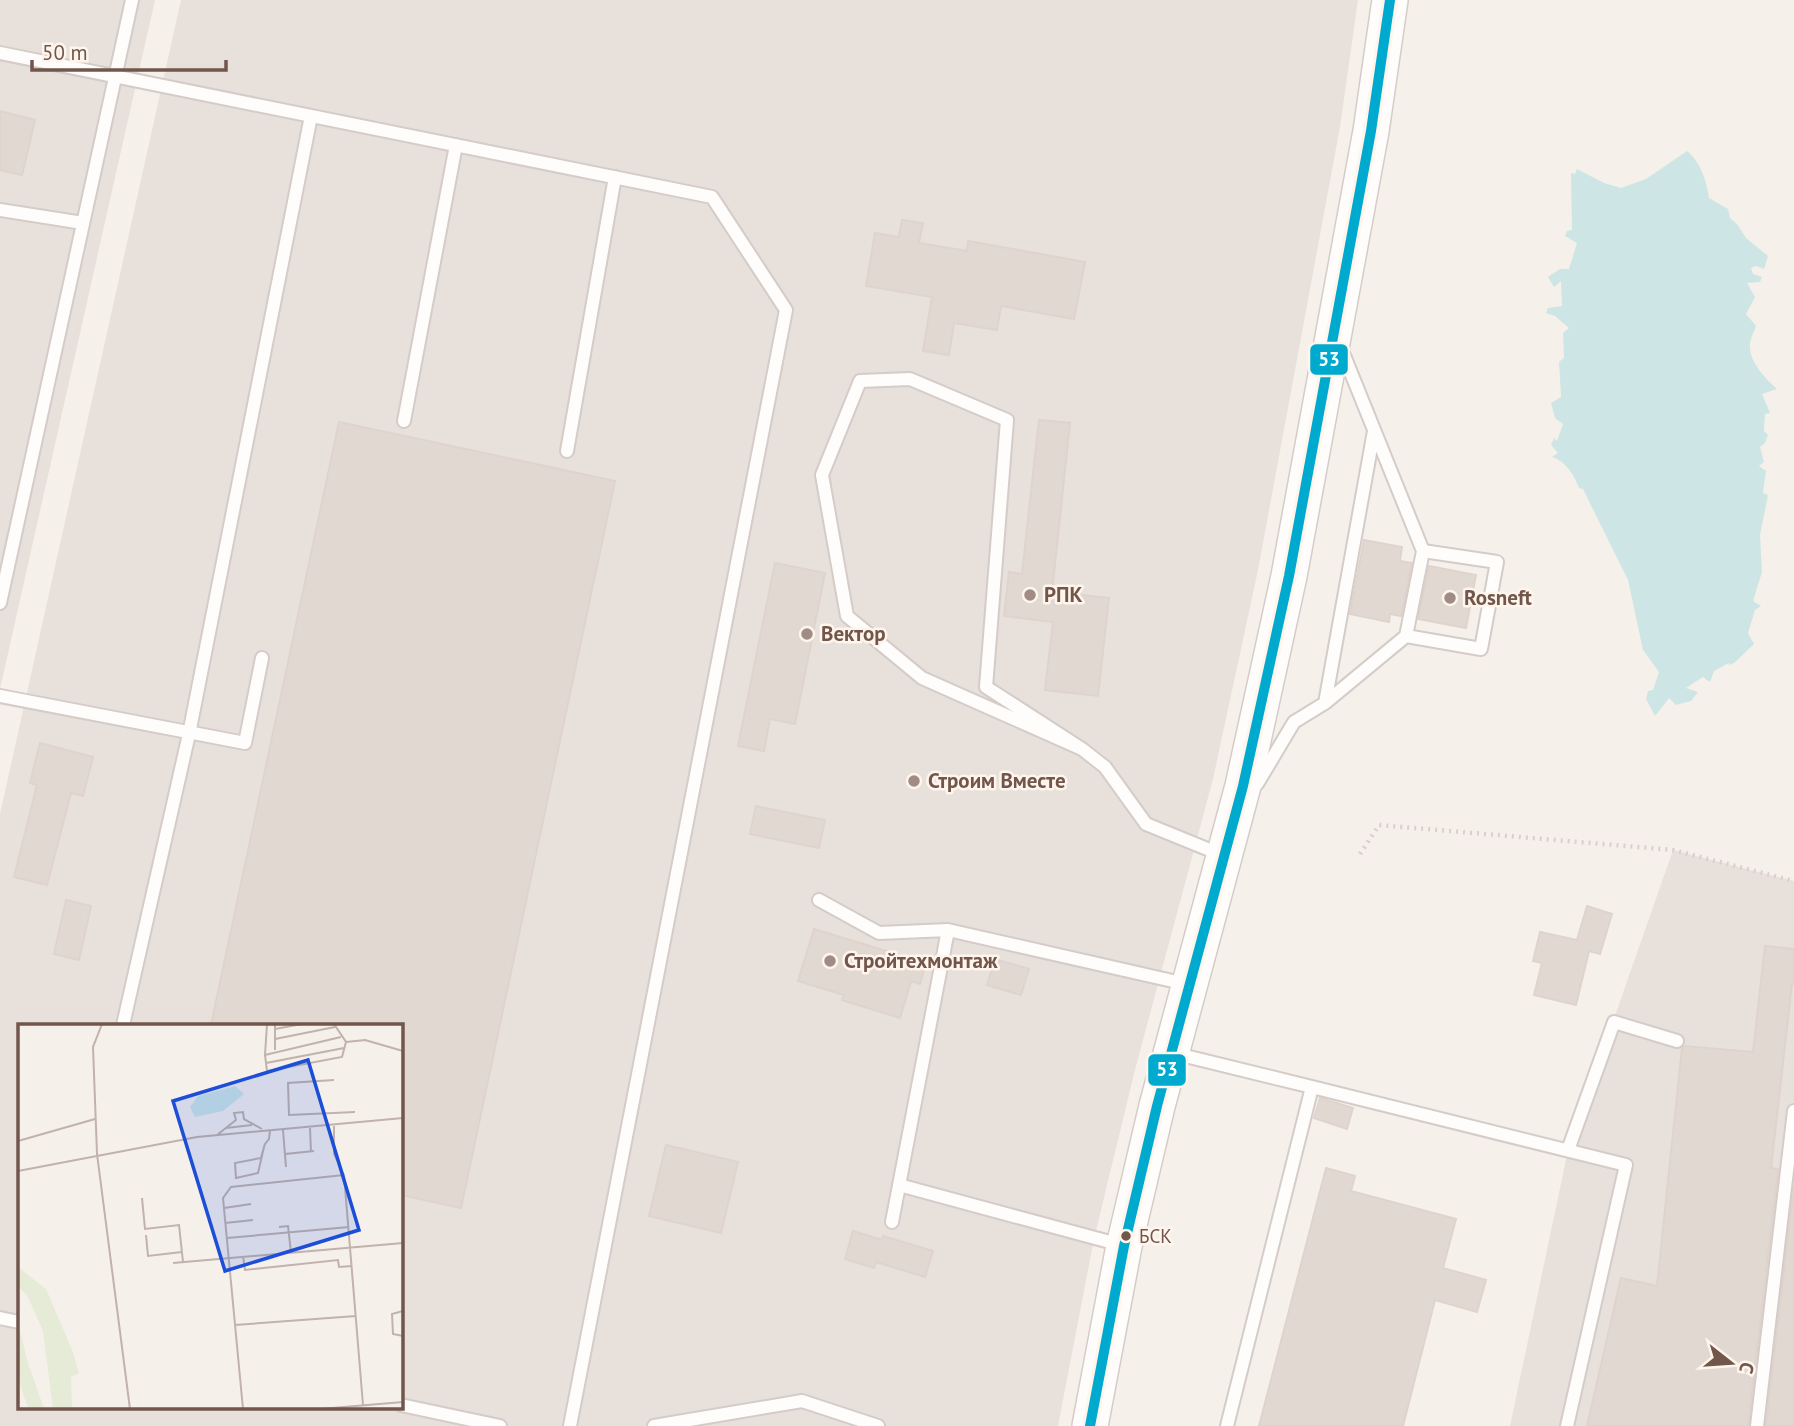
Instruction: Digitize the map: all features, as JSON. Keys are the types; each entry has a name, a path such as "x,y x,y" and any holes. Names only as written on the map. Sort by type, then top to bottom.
{"street":[{"path":"1090,1426 1124,1246 1171,1053 1234,820 1289,576 1371,131 1390,0"}],"lane":[{"path":"0,603 132,0"},
{"path":"0,53 712,197 786,310 570,1426"},
{"path":"123,1024 190,734 311,116"},
{"path":"404,421 456,145"},
{"path":"567,451 615,177"},
{"path":"0,210 83,223"},
{"path":"1234,820 1294,722 1325,703 1406,636 1423,551 1333,328"},
{"path":"1083,749 922,678 847,616 822,475 860,381 910,379 1007,420 986,687 1083,749 1105,767 1146,824 1225,856"},
{"path":"1325,703 1374,430"},
{"path":"1406,636 1481,649 1497,562 1423,551"},
{"path":"0,696 244,743 262,658"},
{"path":"819,900 879,933 948,930 1190,985"},
{"path":"892,1222 948,930"},
{"path":"1567,1150 1614,1022 1677,1041"},
{"path":"1171,1053 1626,1165 1567,1426"},
{"path":"1227,1426 1312,1087"},
{"path":"1757,1426 1794,1111"},
{"path":"899,1185 1124,1246"},
{"path":"0,1318 18,1322"},
{"path":"654,1426 802,1401 878,1426"},
{"path":"402,1405 500,1426"}],"path":[{"path":"1360,854 1379,825 1673,850 1794,881"}],"shaded area":[{"path":"0,0 155,0 0,689"},
{"path":"181,0 1358,0 1340,127 1258,570 1213,779 1135,1070 1094,1239 1058,1426 0,1426 0,814"},
{"path":"1673,850 1794,881 1794,1426 1510,1426 1568,1150"}],"water":[{"path":"1687,151 1702,172 1709,198 1728,209 1730,218 1746,238 1768,256 1764,269 1756,266 1751,268 1753,274 1762,277 1760,282 1747,283 1755,297 1746,314 1756,326 1750,345 1753,360 1777,389 1762,394 1770,413 1765,414 1764,431 1768,435 1760,447 1764,462 1759,466 1766,471 1763,493 1768,495 1760,535 1762,572 1753,601 1761,606 1755,610 1748,633 1754,644 1734,663 1714,671 1710,682 1703,677 1686,688 1698,692 1691,701 1676,705 1669,698 1655,716 1646,699 1648,691 1653,690 1659,672 1643,650 1628,580 1583,489 1579,488 1565,465 1552,457 1558,453 1551,445 1554,438 1557,441 1563,424 1555,418 1551,403 1561,397 1559,362 1564,358 1563,333 1569,328 1555,316 1546,313 1548,308 1562,306 1561,281 1554,287 1548,277 1560,269 1569,269 1577,243 1565,236 1567,231 1572,230 1571,173 1575,174 1577,169 1604,183 1621,188 1646,179"}],"building":[{"path":"0,111 35,120 22,175 0,170"},
{"path":"902,220 923,223 919,243 967,251 968,241 1085,262 1074,319 1001,306 997,330 954,323 949,355 923,351 932,297 866,286 875,233 899,237"},
{"path":"1039,420 1070,423 1052,592 1109,598 1098,696 1045,690 1053,622 1004,616 1009,572 1022,574"},
{"path":"339,422 615,481 461,1208 402,1195 402,1024 211,1024"},
{"path":"1364,540 1402,547 1400,561 1412,563 1401,616 1390,614 1389,622 1350,614"},
{"path":"775,563 825,573 795,724 770,719 764,751 738,746"},
{"name":"Rosneft","path":"1429,566 1476,575 1466,628 1418,619"},
{"path":"40,743 93,757 83,796 71,793 47,885 14,877 37,785 30,783"},
{"path":"756,806 825,820 819,848 750,834"},
{"path":"66,900 91,906 79,960 54,954"},
{"path":"1587,906 1612,914 1600,954 1589,951 1576,1005 1534,995 1542,963 1533,961 1540,932 1577,940"},
{"path":"814,929 926,963 920,984 911,981 900,1018 842,1000 844,995 798,981"},
{"path":"1765,946 1794,949 1794,984 1771,1168 1778,1169 1748,1426 1587,1426 1621,1278 1657,1286 1682,1048 1684,1046 1753,1052"},
{"path":"995,959 1029,969 1021,995 987,985"},
{"path":"1320,1098 1353,1108 1347,1129 1314,1118"},
{"path":"666,1145 738,1162 721,1233 649,1216"},
{"path":"1326,1168 1355,1176 1351,1191 1456,1219 1443,1268 1486,1280 1477,1312 1435,1300 1403,1426 1259,1426"},
{"path":"1794,1186 1794,1426 1766,1426"},
{"path":"853,1231 882,1240 883,1236 933,1251 925,1277 876,1262 874,1268 845,1259"}],"transit line":[{"name":"53","path":"1090,1426 1124,1246 1157,1106 1243,786 1289,576 1371,131 1390,0"}],"place":[{"name":"РПК","path":"1030,595"},
{"name":"Rosneft","path":"1450,598"},
{"name":"Вектор","path":"807,634"},
{"name":"Строим Вместе","path":"914,781"},
{"name":"Стройтехмонтаж","path":"830,961"},
{"name":"БСК","path":"1126,1236"}]}
